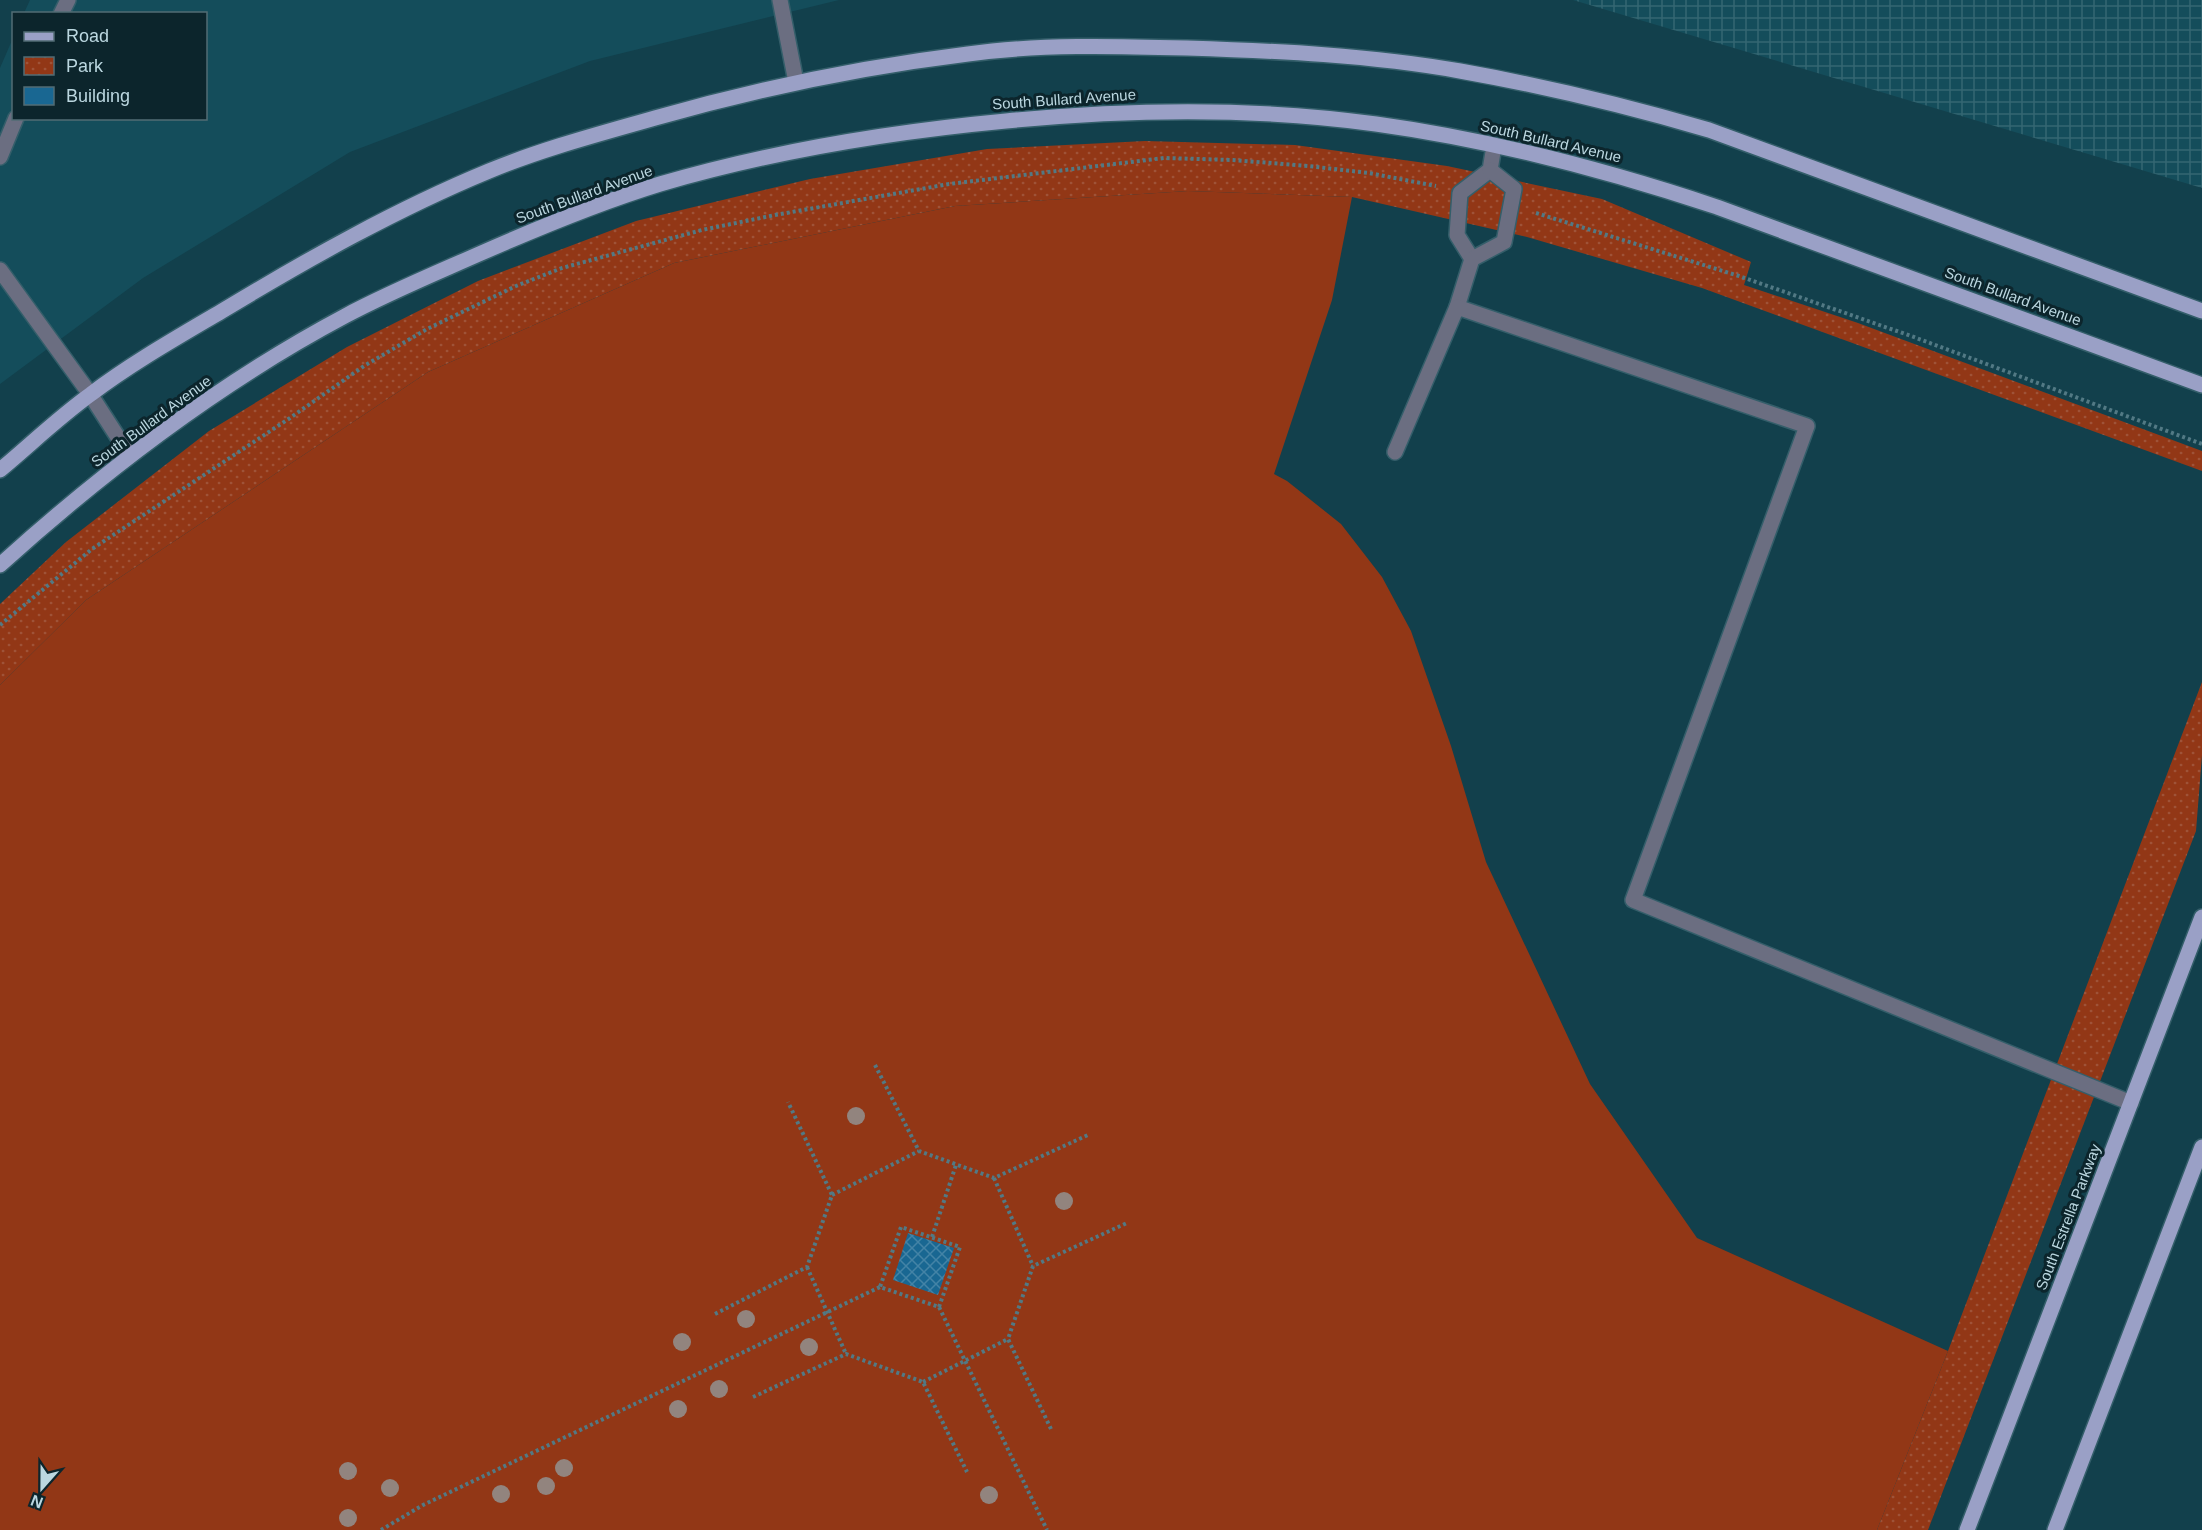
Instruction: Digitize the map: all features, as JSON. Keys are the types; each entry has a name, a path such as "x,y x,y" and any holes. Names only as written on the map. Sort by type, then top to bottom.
{"main road":[{"path":"0,470 90,394 163,346 280,276 399,213 491,170 591,136 796,82 970,53 1136,46 1337,56 1456,70 1639,110 1708,130 2202,311"},
{"name":"South Bullard Avenue","path":"0,565 130,456 204,402 273,358 345,316 424,278 571,215 659,185 768,157 890,134 1066,115 1180,110 1282,115 1374,124 1560,160 1639,181 1717,207 2202,385"},
{"name":"South Estrella Parkway","path":"1967,1530 2202,917"},
{"path":"2055,1530 2202,1147"}],"lane":[{"path":"780,0 796,82"},
{"path":"0,157 15,120"},
{"path":"1473,259 1457,235 1460,193 1490,170 1494,146"},
{"path":"1395,452 1457,307 1473,259 1504,242 1515,189 1490,170"},
{"path":"0,270 90,394 130,456"},
{"path":"1457,307 1808,426 1633,900 2131,1103"}],"path":[{"path":"0,626 92,549 290,418 364,366 427,329 516,286 562,268 702,230 849,202 949,184 1164,158 1233,160 1369,173 1460,193"},
{"path":"1511,207 1542,214 1739,276 1911,336 2202,444"},
{"path":"875,1065 919,1151 994,1178 1088,1135"},
{"path":"788,1102 832,1195"},
{"path":"846,1354 807,1267 832,1195 919,1151"},
{"path":"932,1237 956,1165"},
{"path":"923,1382 1008,1339 1033,1266 994,1178"},
{"path":"1033,1266 1127,1224"},
{"path":"879,1287 901,1227 960,1247 939,1307 1047,1530"},
{"path":"715,1314 807,1267"},
{"path":"381,1530 423,1505 879,1287 939,1307"},
{"path":"1008,1339 1051,1429"},
{"path":"753,1397 846,1354 923,1382 967,1472"}],"shaded area":[{"path":"30,0 839,0 590,61 350,152 143,278 0,384 0,68 12,40 12,120 207,120 207,12 24,12"},
{"path":"1573,0 2202,0 2202,188"}],"green space":[{"path":"1145,141 1295,145 1447,166 1602,199 1751,262 1744,285 1858,323 2202,451 2202,471 1702,288 1527,237 1352,197 1188,191 955,206 674,263 428,372 86,600 0,685 0,604 66,542 209,431 347,347 478,281 636,221 810,179 987,149"},
{"path":"1188,191 1352,197 1332,300 1274,474 1287,481 1341,524 1382,577 1411,631 1451,746 1486,862 1590,1084 1697,1238 1948,1351 1877,1530 0,1530 0,685 86,600 428,372 674,263 955,206"},
{"path":"2202,682 2202,755 2196,831 1928,1530 1877,1530 1948,1351"}],"building":[{"path":"908,1233 954,1248 938,1295 893,1280"}]}
